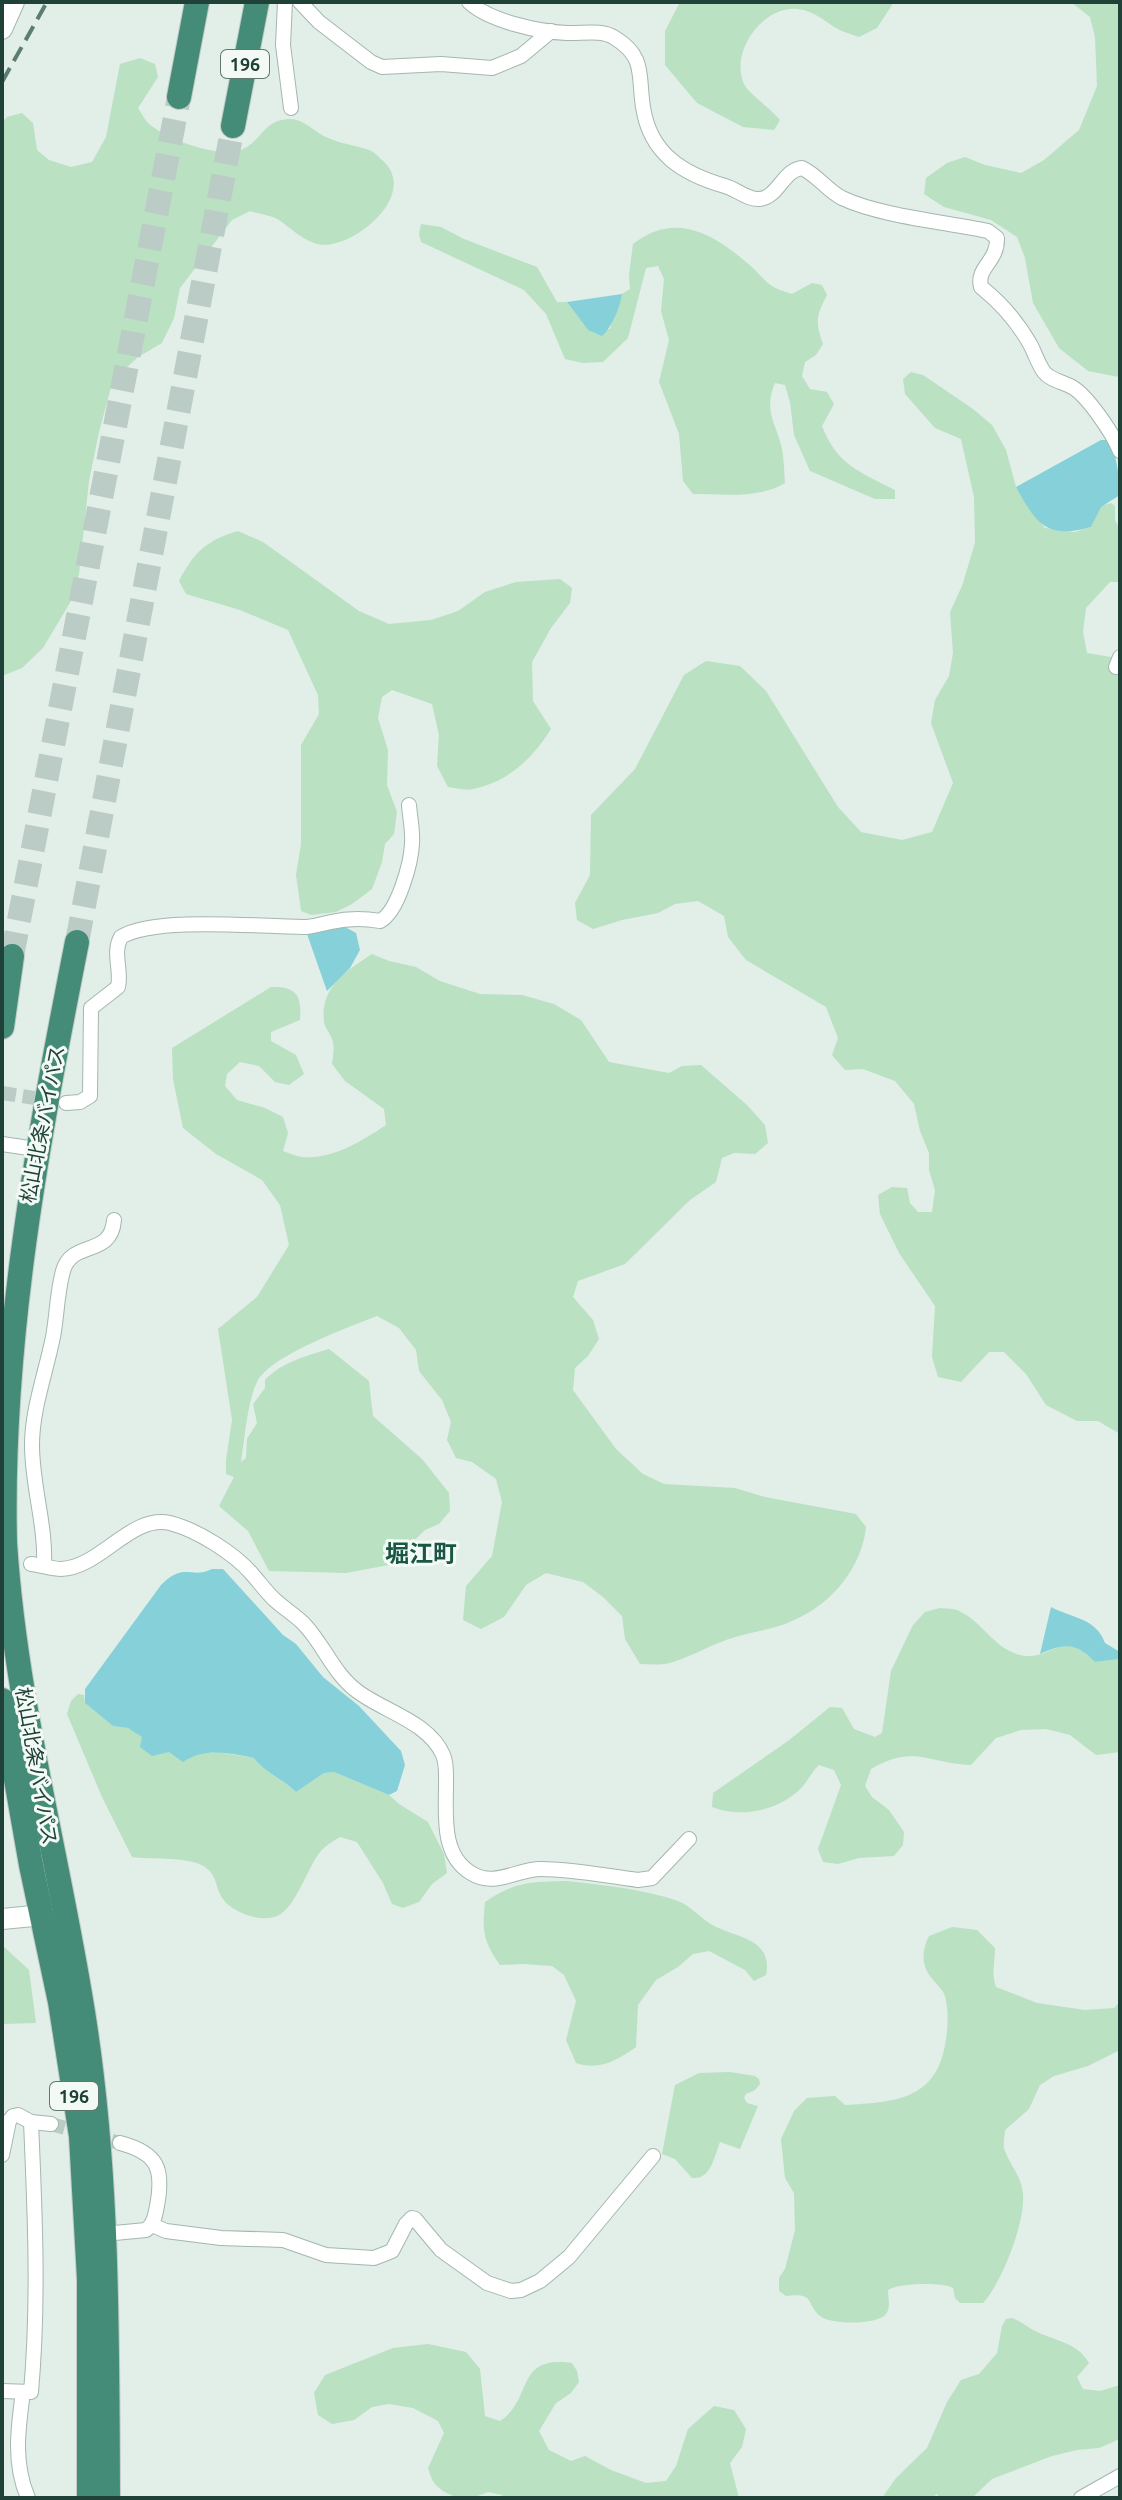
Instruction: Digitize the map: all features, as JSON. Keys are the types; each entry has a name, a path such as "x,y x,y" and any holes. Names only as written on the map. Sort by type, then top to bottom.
{"highway":[{"path":"179,97 197,2"},
{"name":"196","path":"233,126 257,2"},
{"name":"松山北条バイパス","path":"77,942 19,1253 7,1360 4,1467 5,1541 15,1643 53,1914 60,2002 81,2136 89,2279 89,2498"},
{"path":"2,1027 12,956"},
{"name":"松山北条バイパス","path":"2,1700 53,1914 81,1996 96,2116 104,2234 108,2498"}],"main road":[{"path":"2,29 14,2"},
{"path":"2,1919 53,1914"}],"street":[{"path":"285,2 283,45 291,108"},
{"path":"300,2 319,22 382,67 441,64 492,68 521,56 551,31"},
{"path":"469,2 493,17 551,31 610,35 629,49 639,64 643,107 652,135 664,156 702,180 730,187 753,199 761,199 771,194 791,172 802,168 832,192 849,200 879,210 994,234 997,251 980,275 981,287 1011,315 1046,375 1073,387 1085,397 1110,430 1120,451"},
{"path":"66,1103 80,1102 90,1096 91,1008 118,987 120,974 116,949 121,937 165,927 228,924 307,927 358,918 380,921 392,911 410,857 409,805"},
{"path":"2,1144 36,1149"},
{"path":"114,1220 112,1234 107,1241 73,1255 63,1269 32,1442 35,1491 45,1544 38,1565 62,1569 82,1564 151,1523 173,1524 214,1543 250,1571 274,1599 304,1624 330,1662 354,1689 435,1741 444,1756 446,1768 449,1844 460,1865 472,1875 486,1880 498,1879 542,1869 638,1880 652,1878 689,1839"},
{"path":"2,2155 9,2121 13,2116 51,2124"},
{"path":"2,2380 2,2391 31,2392 36,2328 36,2237 31,2122"},
{"path":"120,2143 138,2148 156,2163 160,2184 152,2225"},
{"path":"152,2225 166,2231 221,2238 283,2240 326,2255 374,2258 392,2251 412,2218 418,2221 441,2250 487,2283 511,2291 521,2290 540,2281 569,2257 653,2156"},
{"path":"104,2234 139,2232 152,2225"},
{"path":"23,2392 17,2439 18,2462 21,2482 28,2498"},
{"path":"1081,2498 1120,2476"}],"green space":[{"path":"680,2 894,2 877,28 859,37 798,9 785,10 761,23 745,47 741,73 747,89 780,120 774,130 743,127 697,103 665,65 665,31"},
{"path":"1071,2 1120,2 1119,377 1088,371 1059,348 1033,303 1025,258 1017,237 991,220 944,207 924,194 926,178 947,163 965,157 1021,173 1044,160 1079,130 1097,86 1095,37 1090,17"},
{"path":"140,58 155,64 158,77 138,108 148,123 167,135 209,150 235,151 251,144 274,123 293,119 331,139 373,152 391,171 394,185 391,198 372,223 359,233 332,244 310,242 276,218 250,211 232,220 180,288 174,318 162,343 138,357 113,380 89,481 79,574 71,601 43,648 22,668 2,676 2,122 7,117 22,113 33,123 37,150 49,160 71,167 92,162 106,137 120,64"},
{"path":"421,224 441,227 537,267 557,302 567,302 588,330 610,329 622,294 630,289 633,244 663,229 678,228 706,235 733,251 770,285 783,291 792,294 812,283 822,285 827,295 818,319 823,344 816,355 805,362 802,376 810,389 827,392 834,404 822,426 835,450 851,466 895,490 895,499 875,499 810,471 794,435 785,385 775,383 770,407 782,449 785,483 752,494 693,494 683,481 679,434 659,382 669,340 661,311 664,279 658,266 646,268 628,338 603,362 583,363 565,359 546,314 524,290 421,242"},
{"path":"911,372 923,375 992,425 1006,450 1016,487 1045,528 1075,532 1091,527 1101,506 1111,503 1115,506 1115,520 1120,530 1120,582 1110,582 1086,608 1083,632 1087,653 1120,656 1120,1434 1098,1421 1077,1421 1046,1405 1026,1374 1004,1352 989,1352 961,1382 938,1377 932,1357 935,1306 899,1253 880,1214 878,1195 892,1187 907,1188 910,1203 918,1212 932,1212 935,1190 929,1170 929,1153 914,1104 895,1081 863,1069 845,1070 832,1055 838,1038 826,1007 746,960 728,937 724,916 698,901 675,904 658,913 593,929 577,920 575,903 590,875 591,815 635,769 684,675 706,661 740,666 766,691 838,807 861,832 902,840 932,832 953,783 931,723 935,700 949,676 953,653 950,612 962,586 975,543 974,497 961,439 935,428 905,394 903,379"},
{"path":"238,531 263,542 359,611 389,624 431,620 458,611 485,592 516,582 560,579 572,588 570,603 551,628 532,662 533,701 551,729 528,759 508,775 473,789 448,787 437,766 439,735 432,704 392,690 382,697 378,718 388,750 387,785 397,812 394,834 385,844 372,889 336,912 311,915 301,911 296,875 301,844 301,745 319,714 318,695 288,630 240,610 186,594 179,581 202,548"},
{"path":"372,954 416,967 440,981 480,994 522,995 554,1004 581,1020 609,1062 669,1073 682,1066 701,1065 765,1125 768,1143 755,1154 734,1153 722,1158 716,1182 690,1200 625,1264 578,1281 573,1297 593,1320 599,1339 575,1368 573,1390 616,1449 643,1474 664,1484 735,1488 765,1497 856,1514 866,1527 858,1556 843,1582 808,1613 665,1664 640,1664 625,1639 622,1616 603,1597 583,1582 546,1573 526,1585 504,1617 481,1629 463,1620 466,1586 492,1556 502,1502 496,1479 472,1462 456,1458 447,1440 451,1422 442,1400 419,1371 416,1350 399,1328 377,1316 311,1343 264,1372 251,1400 241,1462 246,1458 247,1439 257,1423 253,1404 265,1388 265,1380 287,1364 329,1349 369,1381 373,1416 422,1459 449,1493 450,1511 439,1524 425,1530 389,1565 346,1573 269,1571 248,1531 219,1506 234,1477 226,1474 232,1420 218,1329 257,1297 289,1245 280,1205 262,1180 216,1154 183,1128 173,1079 172,1048 271,987 292,990 300,1004 300,1020 271,1032 271,1041 296,1055 304,1074 289,1085 275,1082 259,1066 240,1062 227,1074 225,1086 237,1100 283,1117 288,1133 283,1151 300,1157 313,1157 346,1148 386,1125 384,1109 345,1081 332,1064 333,1045 325,1024 324,1010 326,999 337,981"},
{"path":"940,1608 955,1609 967,1616 1002,1647 1020,1655 1031,1656 1064,1646 1083,1652 1095,1662 1120,1659 1120,1752 1096,1755 1070,1735 1046,1729 1021,1730 996,1738 971,1765 910,1756 886,1762 871,1769 865,1786 872,1797 889,1810 904,1832 903,1845 894,1856 859,1858 838,1864 823,1862 818,1849 841,1785 834,1770 819,1765 794,1794 760,1810 736,1812 712,1807 713,1793 788,1741 830,1707 842,1708 854,1729 875,1737 882,1733 891,1671 913,1625 925,1612"},
{"path":"78,1694 84,1695 85,1703 113,1726 128,1728 169,1751 194,1754 218,1752 254,1758 296,1792 324,1773 334,1772 389,1795 428,1822 444,1854 447,1873 432,1884 419,1902 403,1908 392,1904 383,1883 357,1842 340,1837 320,1852 296,1895 279,1915 257,1918 241,1913 223,1899 212,1874 205,1867 180,1860 132,1857 102,1797 67,1714 71,1701"},
{"path":"567,1881 637,1890 683,1903 714,1926 759,1947 767,1963 766,1975 754,1981 745,1970 709,1951 693,1954 656,1980 638,2005 636,2047 608,2063 593,2066 576,2063 566,2040 576,2001 564,1975 552,1966 500,1965 490,1949 484,1928 485,1902 496,1895 524,1884"},
{"path":"952,1927 977,1930 995,1948 993,1972 996,1987 1037,2003 1085,2010 1114,2008 1120,2002 1120,2050 1088,2066 1054,2076 1040,2085 1029,2109 1005,2130 1004,2148 1022,2188 1022,2215 1006,2265 983,2303 960,2303 955,2298 953,2288 948,2286 910,2285 888,2290 888,2309 881,2318 854,2322 825,2319 806,2297 786,2296 779,2291 779,2278 785,2269 795,2230 794,2193 785,2178 781,2139 794,2111 807,2098 835,2096 845,2105 879,2102 909,2095 932,2078 945,2045 948,2014 945,1996 927,1970 924,1954 929,1936"},
{"path":"2,1945 29,1970 36,2023 2,2024"},
{"path":"730,2072 759,2079 760,2084 744,2098 747,2103 758,2106 740,2149 720,2142 708,2171 698,2178 692,2178 675,2159 662,2154 675,2085 699,2073"},
{"path":"1012,2318 1072,2346 1084,2356 1089,2363 1077,2377 1083,2389 1100,2391 1120,2385 1120,2439 1099,2448 1052,2456 992,2479 972,2498 939,2498 937,2494 931,2498 882,2498 896,2478 927,2448 947,2402 961,2380 979,2374 997,2353 1002,2326 1006,2319"},
{"path":"428,2344 466,2352 480,2369 485,2416 500,2421 517,2402 533,2372 554,2362 572,2363 579,2382 571,2393 556,2403 539,2431 549,2450 571,2461 585,2456 646,2483 666,2481 676,2466 688,2429 714,2406 734,2410 746,2429 742,2447 730,2463 739,2498 503,2498 502,2495 488,2492 469,2497 455,2496 435,2484 428,2468 444,2433 438,2421 413,2408 389,2404 372,2407 354,2420 332,2424 318,2415 314,2393 325,2375 393,2348"}],"water":[{"path":"622,294 615,316 602,336 588,330 567,302"},
{"path":"1101,440 1109,440 1113,445 1120,495 1101,507 1091,527 1063,531 1044,525 1016,487"},
{"path":"343,926 356,933 360,950 350,968 327,991 307,934"},
{"path":"223,1569 283,1635 296,1644 323,1677 359,1706 401,1751 405,1765 397,1791 389,1795 334,1772 324,1773 296,1792 254,1758 209,1753 183,1762 169,1752 152,1756 140,1747 142,1737 128,1728 113,1726 85,1703 85,1689 161,1585 182,1572 199,1573"},
{"path":"1051,1607 1096,1628 1105,1643 1120,1652 1120,1659 1095,1662 1082,1651 1069,1646 1040,1654"}],"tunnel":[{"path":"12,956 179,97"},
{"path":"77,942 233,126"},
{"path":"2,1093 54,1101"},
{"path":"51,2124 120,2143"}],"railway":[{"path":"2,82 47,2"}],"district":[{"name":"堀江町","path":"421,1553"}]}
